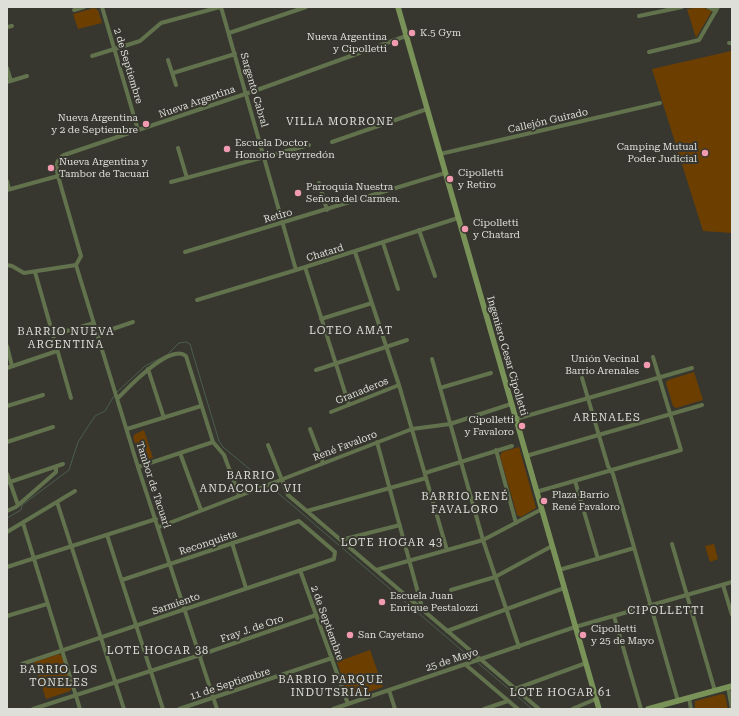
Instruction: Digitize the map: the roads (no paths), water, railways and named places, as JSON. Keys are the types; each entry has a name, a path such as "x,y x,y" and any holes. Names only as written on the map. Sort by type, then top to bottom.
{"street":[{"path":"74,10 84,7"},
{"name":"2 de Septiembre","path":"102,7 138,130"},
{"path":"92,56 140,41 161,23 221,7"},
{"name":"Sargento Cabral","path":"221,7 296,270"},
{"path":"229,33 306,7"},
{"name":"Ingeniero Cesar Cipolletti","path":"398,7 599,709"},
{"path":"639,16 682,7"},
{"path":"649,52 699,40 717,9 708,7"},
{"name":"Nueva Argentina","path":"58,176 56,163 58,159 64,155 246,93 406,36"},
{"path":"173,73 235,54"},
{"path":"168,60 176,84"},
{"path":"7,68 9,81 27,76"},
{"name":"Callejón Guirado","path":"440,154 660,103"},
{"path":"332,142 427,109"},
{"path":"171,182 309,145"},
{"path":"178,148 187,178"},
{"name":"Retiro","path":"185,252 445,173"},
{"path":"7,182 8,189 58,176 81,256 76,265 35,272 24,273 9,266"},
{"path":"319,182 326,210"},
{"name":"Chatard","path":"197,300 356,252 458,218"},
{"path":"419,230 435,276"},
{"path":"383,243 398,289"},
{"path":"356,252 399,385 447,550"},
{"name":"Tambor de Tacuarí","path":"76,265 138,467 159,527 217,709"},
{"path":"305,268 349,405"},
{"path":"35,272 71,398"},
{"path":"321,319 372,303"},
{"path":"98,334 133,322"},
{"path":"53,336 94,323"},
{"path":"316,370 407,340"},
{"path":"7,346 12,366"},
{"path":"7,368 57,351"},
{"path":"117,397 148,369 176,353 182,353 186,356 213,442 224,456 240,495"},
{"path":"536,492 681,450 653,356"},
{"path":"432,359 495,577 519,647"},
{"path":"516,419 692,368"},
{"path":"148,369 164,418"},
{"path":"440,388 491,373"},
{"path":"582,378 611,470 678,701"},
{"name":"Granaderos","path":"331,412 399,385"},
{"path":"7,406 43,395"},
{"name":"René Favaloro","path":"159,527 281,478 412,429 450,424 511,404"},
{"path":"526,456 702,404"},
{"path":"127,429 201,406"},
{"path":"7,442 53,427"},
{"path":"310,429 323,463"},
{"path":"138,467 213,442"},
{"path":"377,442 423,611"},
{"path":"268,445 288,495 539,709"},
{"path":"307,510 390,488 426,476 461,461 512,446"},
{"path":"496,450 516,523"},
{"path":"180,453 201,510"},
{"path":"8,483 63,464"},
{"path":"7,511 18,505 56,472 56,467"},
{"path":"7,474 8,483 18,505"},
{"path":"575,481 598,559"},
{"path":"7,532 75,491"},
{"path":"57,502 124,709"},
{"path":"376,570 484,540 542,509"},
{"path":"7,567 156,519"},
{"name":"Reconquista","path":"122,580 299,521 335,552 334,559"},
{"path":"23,522 61,651 80,709"},
{"path":"341,540 400,525"},
{"path":"107,535 163,709"},
{"path":"232,543 246,588"},
{"path":"672,544 715,691"},
{"path":"451,590 495,577 552,546"},
{"path":"559,570 634,548"},
{"name":"Sarmiento","path":"22,664 334,559"},
{"name":"2 de Septiembre","path":"300,570 348,704"},
{"name":"25 de Mayo","path":"334,709 575,627 732,582"},
{"path":"723,585 732,616"},
{"path":"447,631 564,588"},
{"path":"7,616 47,604"},
{"name":"Fray J. de Oro","path":"33,709 200,655 316,615"},
{"path":"614,616 641,709"},
{"name":"11 de Septiembre","path":"179,709 332,658"},
{"path":"515,689 586,663"},
{"path":"466,665 518,709"},
{"path":"648,709 730,686 732,709"},
{"path":"389,690 395,709"},
{"path":"689,698 691,709"},
{"path":"572,709 596,700"},
{"path":"484,709 508,701"}],"waterway":[{"path":"117,392 145,366 167,355 179,343 186,342 190,344 219,441 223,447 264,481"},
{"path":"7,518 21,510 22,505 69,470 78,442 95,416 105,411 114,396"},
{"path":"271,487 472,659"},
{"path":"478,663 532,709"}],"place":[{"name":"K.5 Gym","path":"412,33"},
{"name":"Nueva Argentina y Cipolletti","path":"395,43"},
{"name":"Nueva Argentina y 2 de Septiembre","path":"146,124"},
{"name":"Escuela Doctor Honorio Pueyrredón","path":"227,149"},
{"name":"Camping Mutual Poder Judicial","path":"705,153"},
{"name":"Nueva Argentina y Tambor de Tacuarí","path":"51,168"},
{"name":"Cipolletti y Retiro","path":"450,179"},
{"name":"Parroquia Nuestra Señora del Carmen.","path":"298,193"},
{"name":"Cipolletti y Chatard","path":"465,229"},
{"name":"Unión Vecinal Barrio Arenales","path":"647,365"},
{"name":"Cipolletti y Favaloro","path":"522,426"},
{"name":"Plaza Barrio René Favaloro","path":"544,501"},
{"name":"Escuela Juan Enrique Pestalozzi","path":"382,602"},
{"name":"San Cayetano","path":"350,635"},
{"name":"Cipolletti y 25 de Mayo","path":"583,635"}],"district":[{"name":"VILLA MORRONE","path":"340,122"},
{"name":"LOTEO AMAT","path":"351,331"},
{"name":"BARRIO NUEVA ARGENTINA","path":"66,338"},
{"name":"ARENALES","path":"607,418"},
{"name":"BARRIO ANDACOLLO VII","path":"251,482"},
{"name":"BARRIO RENÉ FAVALORO","path":"465,503"},
{"name":"LOTE HOGAR 43","path":"392,543"},
{"name":"CIPOLLETTI","path":"666,611"},
{"name":"LOTE HOGAR 38","path":"158,651"},
{"name":"BARRIO LOS TONELES","path":"59,676"},
{"name":"BARRIO PARQUE INDUTSRIAL","path":"331,686"},
{"name":"LOTE HOGAR 61","path":"561,693"}]}
